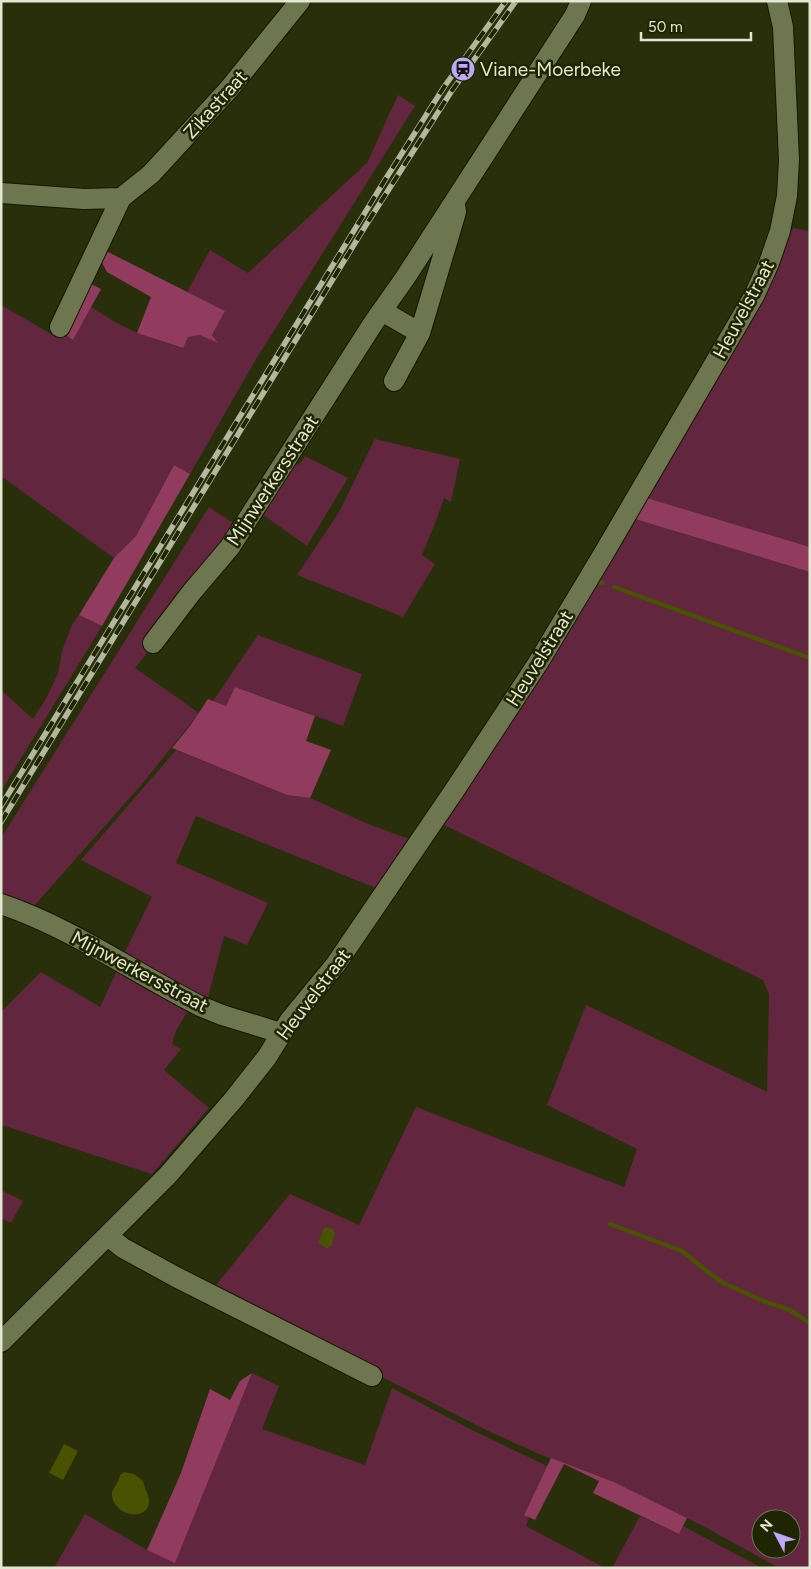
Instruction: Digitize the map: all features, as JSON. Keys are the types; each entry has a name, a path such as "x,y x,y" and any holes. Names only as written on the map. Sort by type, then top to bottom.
{"street":[{"name":"Zikastraat","path":"60,327 121,198 151,174 229,89 300,1"},
{"name":"Mijnwerkersstraat","path":"153,643 191,593 230,547 575,15 580,1"},
{"name":"Heuvelstraat","path":"1,1342 168,1175 212,1125 267,1057 281,1033 305,1000 336,964 538,662 754,296 769,264 780,231 787,196 788,160 783,27 777,1"},
{"path":"1,193 84,199 121,198"},
{"name":"Mijnwerkersstraat","path":"394,381 420,332 456,212 454,201"},
{"path":"382,311 420,332"},
{"name":"Mijnwerkersstraat","path":"1,904 27,913 65,931 200,1006 222,1015 281,1033"},
{"path":"108,1236 123,1248 176,1277 372,1376"}],"shaded area":[{"path":"398,95 415,106 255,361 190,474 174,465 136,536 114,558 1,476 1,305 58,338 62,332 73,340 91,307 137,333 182,348 188,337 200,335 217,342 212,335 225,311 187,292 210,250 248,273 367,163"},
{"path":"793,228 810,231 810,547 647,498 773,279"},
{"path":"106,251 225,311 212,335 218,343 200,335 188,337 183,348 137,333 151,297 107,272 101,261"},
{"path":"89,283 101,289 73,340 62,332"},
{"path":"375,439 460,459 451,502 444,498 422,555 435,564 403,617 297,575 339,512"},
{"path":"305,456 348,478 307,546 258,511 290,461 299,465"},
{"path":"174,465 190,474 102,626 79,615 114,558 136,536"},
{"path":"647,498 810,547 810,572 635,519"},
{"path":"209,507 236,525 156,642 135,668 199,713 142,784 33,907 1,896 1,838"},
{"path":"635,519 810,572 810,1568 779,1568 763,1559 801,1559 801,1509 751,1509 751,1553 703,1526 614,1482 539,1454 486,1430 212,1290 290,1194 359,1225 416,1107 624,1187 637,1149 547,1105 586,1005 767,1092 769,994 763,980 444,825"},
{"path":"79,615 102,626 1,791 1,690 33,719 47,697 58,673 62,651 72,625"},
{"path":"258,635 362,674 343,726 235,687 226,706 213,701"},
{"path":"235,687 315,716 306,741 331,750 310,798 287,795 172,748 208,699 226,706"},
{"path":"176,750 287,795 310,798 368,824 409,839 376,888 196,816 176,863 268,903 247,945 224,936 206,1005 124,954 152,897 81,860"},
{"path":"120,964 190,1007 176,1031 172,1044 181,1049 164,1070 209,1108 152,1174 2,1125 1,1127 1,1012 41,972 100,1007"},
{"path":"1,1190 23,1201 11,1223 1,1218"},
{"path":"326,1227 333,1229 335,1232 332,1245 328,1248 318,1243"},
{"path":"252,1373 279,1386 262,1429 365,1465 392,1388 470,1429 547,1466 524,1515 529,1517 526,1526 605,1568 54,1568 85,1514 147,1550 175,1562"},
{"path":"252,1373 175,1563 147,1550 181,1473 210,1389 230,1400 240,1381"},
{"path":"64,1444 78,1451 63,1480 49,1473"},
{"path":"551,1458 614,1482 687,1518 679,1534 593,1493 599,1481 564,1464 535,1520 524,1515"},
{"path":"124,1472 134,1474 143,1481 149,1503 147,1509 143,1512 131,1514 124,1512 114,1503 113,1491 120,1475"},
{"path":"640,1516 679,1534 683,1526 762,1568 612,1568"}],"waterway":[{"path":"614,587 810,658"},
{"path":"610,1224 682,1251 723,1283 766,1302 790,1310 810,1323"}],"railway":[{"path":"1,806 385,180 444,87 506,1"},
{"path":"1,822 366,225 451,92 516,1"}],"place":[{"name":"Viane-Moerbeke","path":"463,69"}]}
